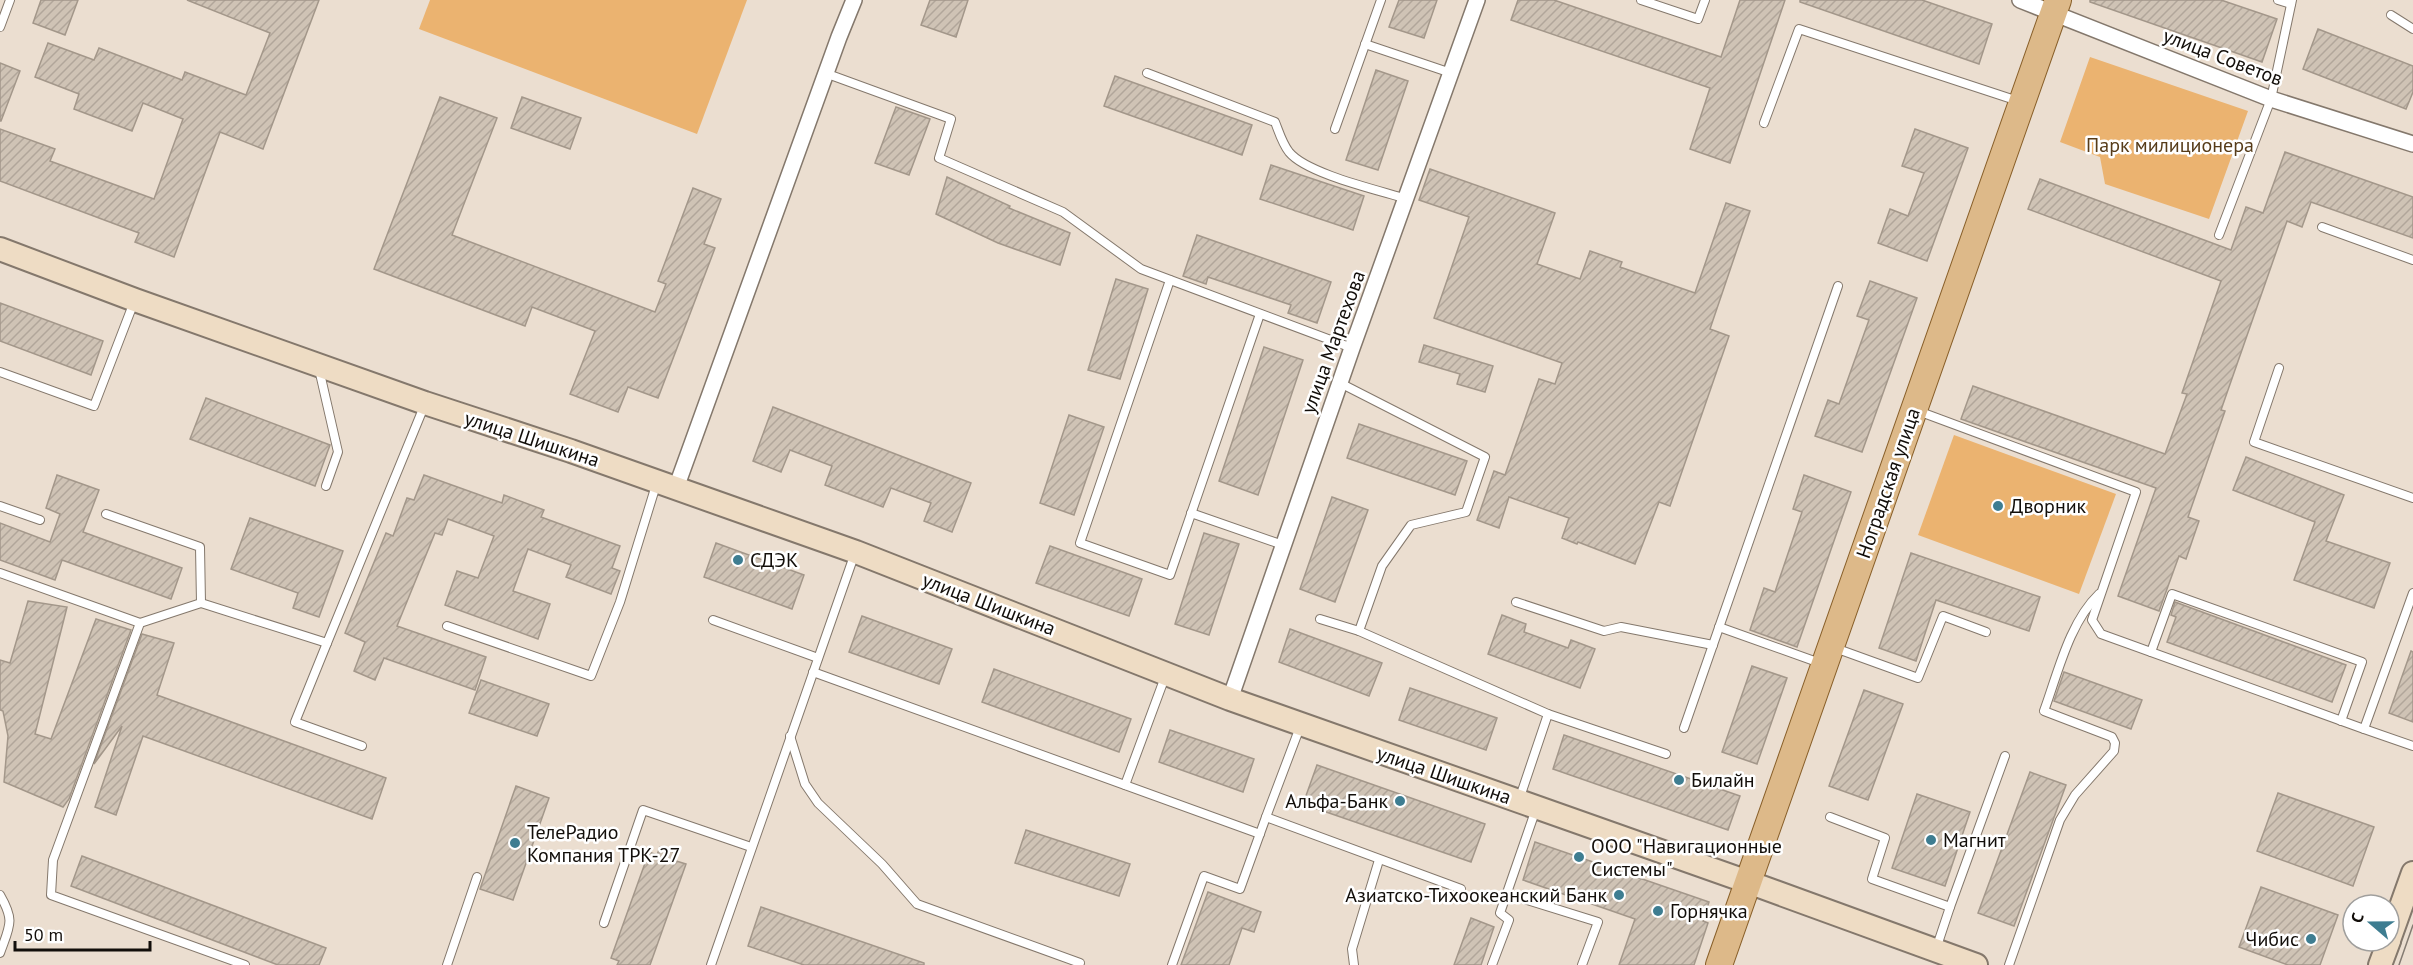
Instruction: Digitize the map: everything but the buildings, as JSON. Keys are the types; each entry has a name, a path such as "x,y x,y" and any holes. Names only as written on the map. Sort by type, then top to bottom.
{"main road":[{"name":"Ноградская улица","path":"1719,965 2056,6"},
{"name":"улица Шишкина","path":"0,249 135,300 425,403 667,484 856,552 1230,699 1976,965"},
{"path":"2401,906 2413,873"}],"street":[{"path":"667,484 854,0"},
{"name":"улица Мартехова","path":"1230,699 1352,348 1477,0"},
{"name":"улица Советов","path":"2020,0 2056,6 2271,99 2413,144"}],"lane":[{"path":"0,27 10,0"},
{"path":"1335,129 1381,0"},
{"path":"1641,0 1698,19 1705,0"},
{"path":"2219,235 2271,99 2291,2 2278,0"},
{"path":"2391,15 2413,28"},
{"path":"1764,123 1799,29 2022,103"},
{"path":"1365,44 1451,73"},
{"path":"1147,73 1275,122 1288,152 1299,162 1407,199"},
{"path":"825,74 951,119 939,158 1063,212 1141,269 1352,348"},
{"path":"2322,227 2413,261"},
{"path":"1170,280 1080,543 1170,575 1260,314"},
{"path":"1684,728 1838,286"},
{"path":"0,372 94,406 135,300"},
{"path":"318,365 338,452 326,486"},
{"path":"2279,368 2254,442 2413,498"},
{"path":"1340,383 1485,458 1466,512 1410,525 1382,566 1359,631"},
{"path":"362,747 295,722 425,403"},
{"path":"1914,410 2136,492 2099,593 2092,620 2101,634 2413,746"},
{"path":"447,626 591,676 667,484"},
{"path":"0,506 40,520"},
{"path":"1191,513 1283,546"},
{"path":"106,514 200,547 201,603"},
{"path":"711,965 856,552"},
{"path":"0,573 140,623 201,603 327,644"},
{"path":"2009,965 2060,820 2075,795 2114,751 2115,743 2112,737 2044,711 2077,624 2091,601 2099,593"},
{"path":"2364,729 2413,593"},
{"path":"2151,652 2172,594 2362,662 2341,721"},
{"path":"1516,602 1604,631 1621,627 1713,645"},
{"path":"1719,627 1918,678 1943,616 1986,632"},
{"path":"1320,619 1359,631 1548,714 1666,754"},
{"path":"714,620 818,658"},
{"path":"140,623 53,860 51,895 245,965"},
{"path":"813,672 1260,834"},
{"path":"1125,785 1166,674"},
{"path":"1492,965 1509,920 1500,913 1508,894 1548,714"},
{"path":"1172,965 1204,876 1240,889 1301,725"},
{"path":"790,735 805,784 818,803 882,864 916,904 1080,963 1079,965"},
{"path":"1935,950 2005,756"},
{"path":"604,923 643,810 751,847"},
{"path":"1266,817 1461,889"},
{"path":"1830,817 1885,838 1872,879 1950,907"},
{"path":"1354,965 1352,949 1379,860"},
{"path":"447,965 477,877"},
{"path":"1508,894 1598,922 1582,965"},
{"path":"0,895 10,912 8,931 0,953"},
{"path":"0,908 10,912"}],"green space":[{"path":"430,0 747,0 697,134 419,29"},
{"name":"Парк милиционера","path":"2090,57 2248,111 2209,219 2105,184 2100,157 2060,142"},
{"path":"1954,435 2116,494 2079,594 1918,535"}],"tram line":[{"path":"2399,965 2413,925"}],"place":[{"name":"Дворник","path":"1998,506"},
{"name":"СДЭК","path":"738,560"},
{"name":"Билайн","path":"1679,780"},
{"name":"Альфа-Банк","path":"1400,801"},
{"name":"Магнит","path":"1931,840"},
{"name":"ТелеРадио Компания ТРК-27","path":"515,843"},
{"name":"ООО \"Навигационные Системы\"","path":"1579,857"},
{"name":"Азиатско-Тихоокеанский Банк","path":"1619,895"},
{"name":"Горнячка","path":"1658,911"},
{"name":"Чибис","path":"2311,939"}]}
